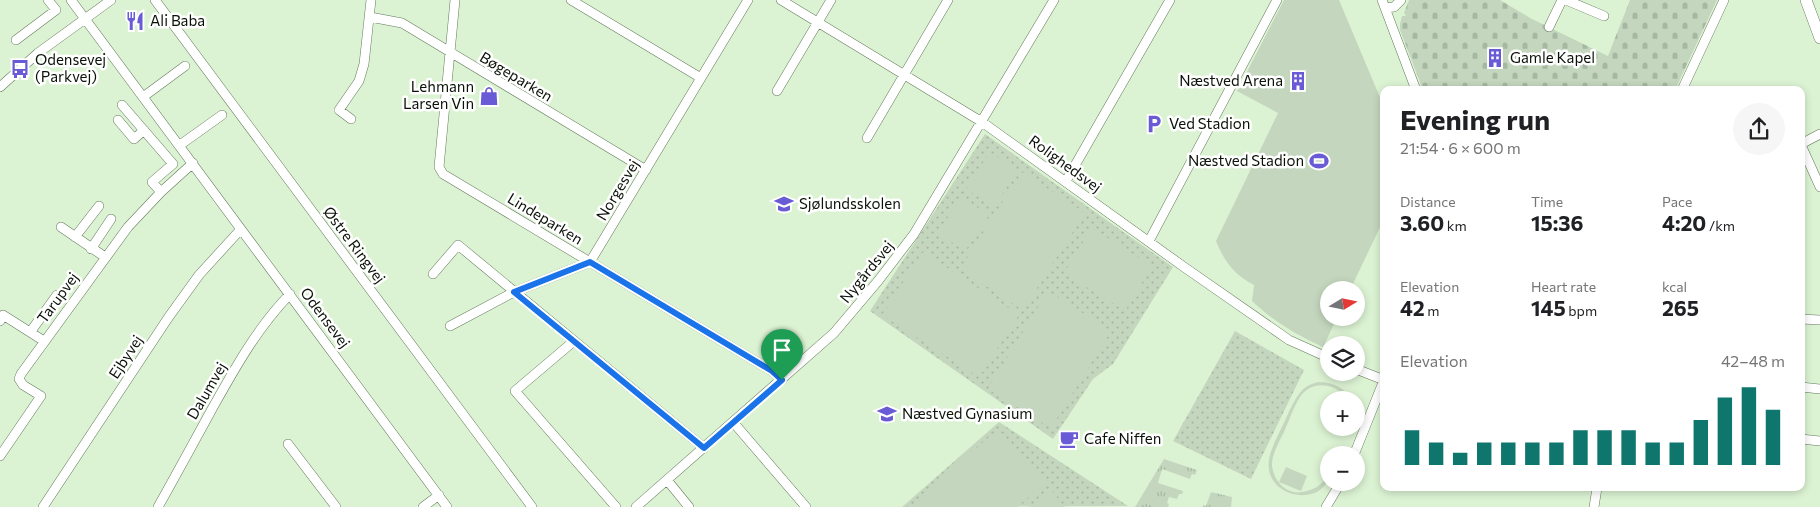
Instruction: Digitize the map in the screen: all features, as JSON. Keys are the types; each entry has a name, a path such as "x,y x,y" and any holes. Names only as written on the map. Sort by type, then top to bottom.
{"main road":[{"path":"1806,0 1820,38"}],"street":[{"path":"16,40 56,10 48,0"},
{"name":"Odensevej","path":"71,0 447,507"},
{"path":"0,87 38,53 111,0"},
{"name":"Østre Ringvej","path":"155,0 532,507"},
{"path":"351,119 339,110 359,81 364,64 371,0"},
{"name":"Lindeparken","path":"455,0 439,167 443,174 772,371 782,380"},
{"path":"571,0 701,78"},
{"name":"Norgesvej","path":"590,262 748,0"},
{"name":"Rolighedsvej","path":"781,0 982,122 1289,340 1320,354"},
{"path":"777,90 831,0"},
{"path":"867,138 948,0"},
{"name":"Nygårdsvej","path":"636,507 834,334 900,254 982,122 1054,0"},
{"path":"1066,181 1170,0"},
{"path":"1149,241 1276,0"},
{"path":"1384,4 1394,7 1401,0"},
{"path":"1549,27 1562,0"},
{"path":"1566,0 1604,16"},
{"path":"1684,86 1724,0"},
{"path":"1384,4 1415,86"},
{"name":"Bøgeparken","path":"370,16 402,23 646,170"},
{"path":"143,97 185,66"},
{"path":"122,105 173,164 152,182 161,192"},
{"path":"180,146 222,115"},
{"path":"118,120 134,139 144,130"},
{"path":"1805,142 1820,134"},
{"path":"1805,153 1820,187"},
{"name":"Tarupvej","path":"0,456 41,396 23,385 19,379 44,341 128,227 161,192 193,163"},
{"path":"75,237 99,206"},
{"path":"91,249 112,219"},
{"path":"62,227 105,257"},
{"name":"Ejbyvej","path":"43,507 168,318 199,275 241,229"},
{"path":"433,274 458,245 704,448"},
{"path":"450,326 514,292 590,262"},
{"name":"Dalumvej","path":"158,507 230,377 272,312 290,294"},
{"path":"31,331 57,295"},
{"path":"0,321 3,315 44,341"},
{"path":"1805,319 1820,320"},
{"path":"574,341 515,392 616,507"},
{"path":"1365,373 1380,378"},
{"path":"1805,387 1820,389"},
{"path":"1358,446 1380,390"},
{"path":"733,422 806,507"},
{"path":"1805,439 1820,441"},
{"path":"288,444 336,507"},
{"path":"667,480 690,507"},
{"path":"1326,507 1336,491"},
{"path":"1594,507 1597,491"},
{"path":"423,507 439,495"}],"green space":[{"name":"Næstved Stadion","path":"1284,0 1339,0 1380,97 1380,227 1354,281 1320,281 1320,326 1333,326 1328,336 1320,336 1320,346 1285,327 1252,301 1254,285 1230,267 1216,241 1278,113 1237,91"},
{"path":"1409,0 1500,0 1532,19 1608,56 1630,0 1717,0 1677,86 1421,86 1400,30 1402,16 1406,16 1404,13"},
{"path":"985,134 1173,267 1113,364 1093,379 1053,439 870,311"},
{"path":"990,152 1018,170 994,207 966,189"},
{"path":"1022,172 1085,213 1023,310 960,269"},
{"path":"961,197 989,215 965,251 938,233"},
{"path":"1092,228 1152,266 1125,311 1064,273"},
{"path":"923,252 1019,315 979,377 882,315"},
{"path":"1048,291 1111,331 1051,428 988,389"},
{"path":"1235,331 1304,370 1251,479 1173,441"},
{"path":"1319,382 1329,383 1345,391 1339,391 1324,385 1311,387 1300,397 1293,410 1276,448 1272,465 1275,476 1286,489 1302,492 1320,485 1319,491 1308,495 1297,495 1285,491 1276,484 1270,473 1269,459 1274,443 1296,399 1307,386"},
{"path":"999,422 1128,506 902,507"},
{"path":"998,429 1045,483 1017,507 918,507 914,503"},
{"path":"1164,459 1197,470 1195,475 1192,474 1190,479 1162,469 1158,483 1183,491 1182,494 1179,494 1177,499 1169,497 1168,507 1135,507"},
{"path":"1286,467 1307,476 1301,491 1279,482"},
{"path":"1050,489 1065,507 1029,507"},
{"path":"1211,492 1232,497 1231,507 1203,507 1203,505 1206,506"}],"place":[{"name":"Ali Baba","path":"135,21"},
{"name":"Gamle Kapel","path":"1495,58"},
{"name":"Odensevej (Parkvej)","path":"20,69"},
{"name":"Næstved Arena","path":"1298,81"},
{"name":"Lehmann Larsen Vin","path":"489,96"},
{"name":"Ved Stadion","path":"1154,124"},
{"name":"Næstved Stadion","path":"1319,161"},
{"name":"Sjølundsskolen","path":"784,204"},
{"name":"Næstved Gynasium","path":"887,414"},
{"name":"Cafe Niffen","path":"1069,439"}],"route":[{"path":"590,262 772,371 782,380 704,448 514,292 590,262"}]}
